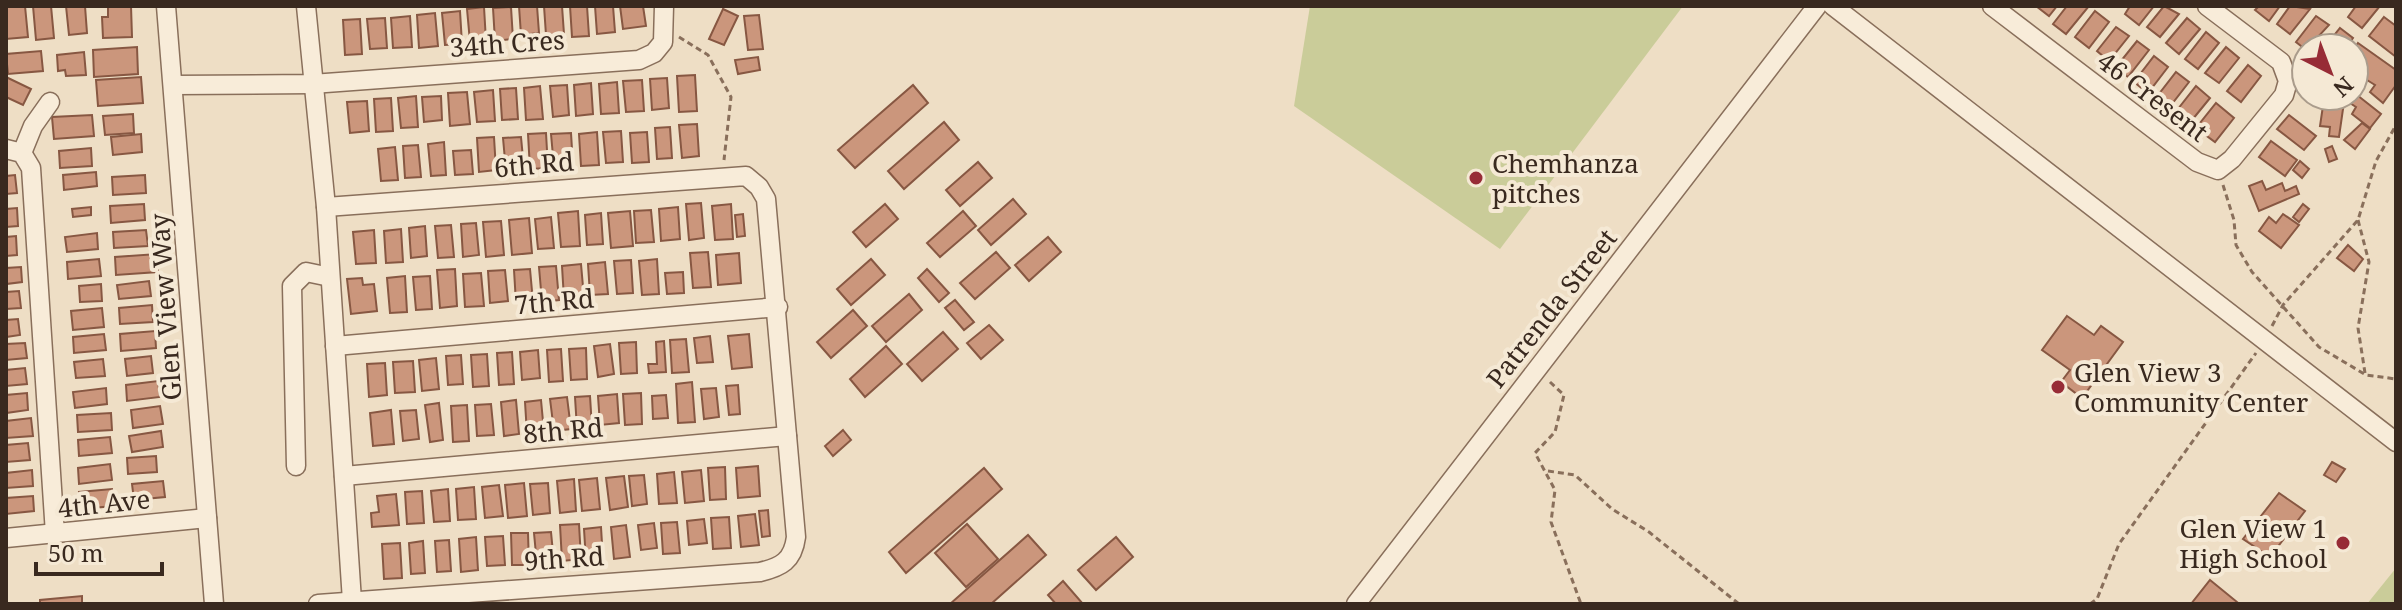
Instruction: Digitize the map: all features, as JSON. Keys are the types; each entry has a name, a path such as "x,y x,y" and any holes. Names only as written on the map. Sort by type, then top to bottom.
{"street":[{"name":"Glen View Way","path":"166,6 214,604"},
{"path":"306,6 326,207 352,601"},
{"path":"664,6 666,28"},
{"name":"Patrenda Street","path":"1356,604 1817,6"},
{"path":"1833,6 2396,442"},
{"name":"46 Cresent","path":"1992,6 2197,162 2218,170 2232,159 2290,89"},
{"name":"46 Cresent","path":"2207,6 2281,62 2290,73"},
{"name":"34th Cres","path":"174,85 312,84 639,60 654,53 663,42 666,28"},
{"path":"50,102 14,151 31,168 55,534"},
{"name":"6th Rd","path":"326,207 722,175 746,176 759,187 766,199 778,307"},
{"path":"296,466 292,286 306,272 330,277"},
{"path":"778,307 787,436"},
{"name":"7th Rd","path":"335,346 778,307"},
{"name":"8th Rd","path":"344,476 787,436"},
{"name":"9th Rd","path":"318,604 760,572 780,567 794,550 796,537 787,436"},
{"name":"4th Ave","path":"6,538 207,518"}],"path":[{"path":"666,28 708,55 731,97 722,175"},
{"path":"2090,604 2097,599 2119,544 2264,342 2283,305 2358,220 2376,161 2396,125"},
{"path":"2218,170 2234,220 2236,245 2252,272 2319,347 2366,375 2396,379"},
{"path":"2358,220 2369,262 2358,328 2366,375"},
{"path":"1537,370 1564,395 1555,432 1535,453 1555,490 1551,522 1581,604"},
{"path":"1546,471 1575,475 1612,509 1649,532 1739,604"}],"green space":[{"name":"Chemhanza pitches","path":"1310,6 1683,6 1500,249 1294,106"},
{"path":"2396,568 2396,604 2367,604"}],"building":[{"path":"6,6 25,6 28,37 6,39"},
{"path":"33,6 51,6 54,38 36,40"},
{"path":"66,6 85,6 87,33 69,35"},
{"path":"108,6 131,6 132,37 103,38 102,17 108,17"},
{"path":"519,6 537,6 539,33 521,35"},
{"path":"544,6 562,6 564,34 546,35"},
{"path":"570,6 587,6 589,36 572,37"},
{"path":"595,6 613,6 615,32 597,34"},
{"path":"620,6 643,6 646,26 623,29"},
{"path":"2036,6 2057,6 2049,16"},
{"path":"2067,6 2089,6 2066,34 2053,24"},
{"path":"2130,6 2154,6 2139,25 2125,14"},
{"path":"2164,6 2179,14 2160,37 2147,27"},
{"path":"2259,6 2280,6 2269,21 2255,10"},
{"path":"2290,6 2310,9 2290,34 2277,24"},
{"path":"2356,6 2380,6 2362,28 2348,17"},
{"path":"484,7 486,41 470,42 467,9"},
{"path":"511,7 513,39 495,41 493,8"},
{"path":"723,9 738,16 724,45 709,39"},
{"path":"460,11 462,44 445,45 442,13"},
{"path":"2095,11 2109,22 2089,48 2075,37"},
{"path":"435,13 438,46 419,48 417,15"},
{"path":"759,15 763,49 748,50 744,16"},
{"path":"410,16 412,47 393,48 391,18"},
{"path":"2316,16 2329,25 2323,32 2304,32"},
{"path":"2384,17 2396,26 2396,57 2370,37"},
{"path":"385,18 387,48 370,49 367,19"},
{"path":"2187,18 2200,29 2179,54 2166,43"},
{"path":"360,19 362,54 345,55 343,20"},
{"path":"2116,27 2129,36 2109,61 2097,51"},
{"path":"2206,32 2219,43 2198,69 2185,59"},
{"path":"2137,41 2149,50 2128,77 2116,67"},
{"path":"137,47 138,74 94,77 93,50"},
{"path":"2226,47 2239,58 2219,83 2205,73"},
{"path":"41,51 43,71 8,74 6,54"},
{"path":"84,52 86,75 66,76 65,70 58,71 57,55"},
{"path":"2370,52 2396,70 2396,85 2383,103 2370,92 2375,85 2370,82"},
{"path":"2154,56 2168,67 2148,93 2134,82"},
{"path":"758,57 760,70 738,74 735,60"},
{"path":"2248,65 2261,76 2241,102 2227,91"},
{"path":"2176,72 2189,82 2168,109 2155,99"},
{"path":"695,75 697,111 679,112 677,76"},
{"path":"6,77 31,89 23,105 6,97"},
{"path":"141,77 143,103 98,106 96,80"},
{"path":"667,78 669,108 652,110 650,79"},
{"path":"642,80 644,111 626,112 623,81"},
{"path":"617,82 619,113 601,114 599,84"},
{"path":"591,83 593,114 576,116 574,85"},
{"path":"567,85 569,115 553,117 550,86"},
{"path":"913,85 928,103 855,168 838,150"},
{"path":"540,86 543,119 526,120 524,88"},
{"path":"2196,86 2210,98 2188,125 2174,114"},
{"path":"516,88 518,119 502,120 500,89"},
{"path":"493,90 495,121 477,122 474,92"},
{"path":"467,92 470,124 450,126 448,93"},
{"path":"416,96 418,127 401,128 398,98"},
{"path":"441,96 442,120 424,122 422,97"},
{"path":"391,98 393,131 376,132 374,99"},
{"path":"367,101 369,131 350,133 347,102"},
{"path":"2216,103 2234,118 2215,142 2196,128"},
{"path":"2370,105 2381,114 2370,128 2352,114 2370,112"},
{"path":"2322,112 2343,112 2339,137 2329,136 2330,127 2320,126"},
{"path":"133,114 134,133 105,135 103,116"},
{"path":"92,115 94,136 54,139 52,117"},
{"path":"2289,115 2316,136 2304,150 2277,129"},
{"path":"944,122 959,140 904,189 888,171"},
{"path":"2362,123 2370,129 2355,149 2344,140"},
{"path":"697,124 699,156 682,158 679,125"},
{"path":"670,127 672,158 657,159 655,128"},
{"path":"621,131 623,162 606,163 603,132"},
{"path":"597,132 599,165 581,166 579,134"},
{"path":"647,132 649,162 632,163 630,133"},
{"path":"546,133 548,168 530,169 528,134"},
{"path":"571,133 573,165 554,167 551,134"},
{"path":"141,134 142,152 113,155 111,137"},
{"path":"494,137 496,170 479,172 477,138"},
{"path":"521,137 524,169 506,171 503,138"},
{"path":"2271,141 2297,160 2285,176 2259,157"},
{"path":"444,142 446,175 431,176 428,144"},
{"path":"418,145 421,177 405,178 403,146"},
{"path":"2332,146 2337,159 2329,162 2325,149"},
{"path":"395,147 398,180 381,181 378,149"},
{"path":"91,148 92,166 60,168 59,151"},
{"path":"471,150 473,174 455,175 453,151"},
{"path":"2300,161 2309,169 2302,178 2293,170"},
{"path":"978,162 992,178 960,206 946,190"},
{"path":"96,172 97,186 64,190 63,175"},
{"path":"15,175 17,193 6,194 6,176"},
{"path":"145,175 146,193 113,195 112,177"},
{"path":"2262,181 2266,190 2282,183 2285,191 2296,186 2299,194 2259,211 2249,186"},
{"path":"1013,199 1026,214 991,245 978,230"},
{"path":"701,203 704,238 689,240 686,204"},
{"path":"144,204 145,220 111,223 110,206"},
{"path":"731,204 733,239 715,240 712,206"},
{"path":"885,204 898,219 866,247 853,232"},
{"path":"2303,204 2309,209 2299,222 2293,217"},
{"path":"91,207 91,215 73,217 72,209"},
{"path":"678,207 680,239 661,241 659,209"},
{"path":"17,208 18,226 6,227 6,209"},
{"path":"651,210 654,242 636,243 634,211"},
{"path":"578,211 580,246 561,247 558,213"},
{"path":"630,211 633,246 611,248 608,213"},
{"path":"963,211 976,226 940,257 927,243"},
{"path":"601,213 603,244 587,245 585,215"},
{"path":"743,214 745,236 737,237 735,215"},
{"path":"2283,214 2299,225 2281,248 2259,231 2269,217 2276,223"},
{"path":"551,217 554,248 538,249 535,219"},
{"path":"529,218 532,253 512,255 509,220"},
{"path":"501,221 504,255 486,257 483,222"},
{"path":"476,223 479,255 463,257 461,224"},
{"path":"451,225 454,257 438,258 435,226"},
{"path":"425,226 427,256 411,258 409,228"},
{"path":"401,229 403,262 386,263 384,231"},
{"path":"146,230 148,246 114,248 113,232"},
{"path":"374,230 376,263 356,264 353,232"},
{"path":"97,233 98,249 67,252 65,237"},
{"path":"16,236 17,255 6,256 6,237"},
{"path":"1048,237 1061,252 1029,281 1015,265"},
{"path":"2348,245 2363,259 2354,271 2337,258"},
{"path":"708,252 711,287 693,288 690,253"},
{"path":"996,252 1010,268 975,299 960,283"},
{"path":"739,253 741,283 718,285 716,255"},
{"path":"157,254 158,272 116,275 115,257"},
{"path":"99,259 101,276 68,279 67,262"},
{"path":"657,259 659,294 642,295 639,261"},
{"path":"871,259 885,275 851,305 837,289"},
{"path":"631,260 633,293 617,294 614,261"},
{"path":"605,262 608,294 590,295 588,264"},
{"path":"581,264 584,298 564,299 562,266"},
{"path":"556,266 559,300 542,302 539,267"},
{"path":"21,267 22,282 6,284 6,268"},
{"path":"455,269 457,306 440,308 437,270"},
{"path":"530,269 533,302 516,303 514,270"},
{"path":"927,269 949,293 939,302 918,278"},
{"path":"505,270 508,301 490,303 488,271"},
{"path":"683,272 684,293 667,294 665,273"},
{"path":"481,273 484,306 465,307 463,274"},
{"path":"405,276 407,312 390,313 387,278"},
{"path":"430,276 432,309 416,310 413,277"},
{"path":"362,278 363,285 374,284 377,311 351,314 347,279"},
{"path":"149,281 151,296 119,299 117,285"},
{"path":"101,284 102,301 80,302 79,286"},
{"path":"19,291 21,308 6,309 6,292"},
{"path":"909,294 922,310 886,342 872,326"},
{"path":"955,300 974,322 964,330 945,308"},
{"path":"152,305 153,322 120,324 119,308"},
{"path":"102,308 104,327 73,330 71,311"},
{"path":"853,310 867,326 831,358 817,342"},
{"path":"2067,316 2094,335 2101,326 2123,342 2082,398 2061,382 2070,370 2042,350"},
{"path":"18,319 20,335 6,337 6,320"},
{"path":"989,325 1003,340 981,359 967,343"},
{"path":"155,331 156,348 121,351 120,334"},
{"path":"943,332 958,349 922,381 907,364"},
{"path":"104,334 106,350 74,353 73,337"},
{"path":"749,334 752,367 732,369 728,336"},
{"path":"710,336 713,362 697,363 694,338"},
{"path":"686,339 689,372 672,373 670,340"},
{"path":"664,341 666,372 649,373 648,364 657,364 656,342"},
{"path":"636,342 637,373 621,374 619,343"},
{"path":"25,343 27,358 6,360 6,344"},
{"path":"610,344 614,374 598,377 594,346"},
{"path":"886,346 902,364 865,397 850,379"},
{"path":"586,348 587,379 571,380 569,349"},
{"path":"561,349 563,381 549,382 547,350"},
{"path":"538,350 540,378 522,380 520,352"},
{"path":"512,352 514,384 499,385 497,353"},
{"path":"487,354 489,386 473,387 471,355"},
{"path":"461,355 463,384 448,385 446,356"},
{"path":"151,356 153,373 127,376 125,359"},
{"path":"436,358 439,389 422,391 419,360"},
{"path":"103,359 105,376 76,378 74,362"},
{"path":"413,361 415,392 395,393 393,362"},
{"path":"385,363 387,395 369,397 367,364"},
{"path":"25,368 27,384 6,386 6,370"},
{"path":"158,381 160,397 127,401 126,385"},
{"path":"692,382 695,422 678,423 676,384"},
{"path":"738,385 740,414 729,415 726,386"},
{"path":"106,388 107,404 75,408 73,392"},
{"path":"716,388 719,417 704,419 701,389"},
{"path":"27,393 28,410 6,413 6,395"},
{"path":"641,393 642,424 625,425 623,394"},
{"path":"617,394 619,423 600,425 598,396"},
{"path":"666,395 668,418 653,419 652,396"},
{"path":"590,396 592,428 577,429 575,397"},
{"path":"567,397 571,429 554,431 550,399"},
{"path":"516,400 519,434 504,436 501,402"},
{"path":"541,400 544,432 527,434 525,402"},
{"path":"439,403 443,440 430,442 425,405"},
{"path":"491,404 494,435 477,436 475,405"},
{"path":"467,405 469,441 453,442 451,406"},
{"path":"160,406 163,424 133,428 131,410"},
{"path":"391,410 394,444 373,446 370,413"},
{"path":"416,410 419,439 403,441 400,411"},
{"path":"111,413 112,430 78,432 77,415"},
{"path":"31,418 33,436 6,438 6,421"},
{"path":"843,430 851,440 833,456 825,446"},
{"path":"161,431 163,447 132,452 129,436"},
{"path":"110,437 112,453 79,456 78,440"},
{"path":"28,443 30,460 6,462 6,445"},
{"path":"156,456 157,472 128,474 127,458"},
{"path":"2332,462 2345,469 2336,482 2324,475"},
{"path":"110,464 112,480 79,484 78,468"},
{"path":"758,466 760,496 738,498 736,468"},
{"path":"725,467 726,499 710,500 708,468"},
{"path":"984,468 1002,489 906,573 889,552"},
{"path":"32,470 33,486 6,488 6,473"},
{"path":"701,470 704,501 685,503 682,472"},
{"path":"674,472 677,503 659,504 657,474"},
{"path":"644,475 647,504 632,506 629,476"},
{"path":"624,476 628,507 610,510 606,478"},
{"path":"597,478 600,509 582,511 579,480"},
{"path":"574,479 576,511 560,513 557,481"},
{"path":"163,481 165,497 134,500 132,484"},
{"path":"524,483 527,516 508,518 505,485"},
{"path":"548,483 550,513 533,515 530,484"},
{"path":"499,485 503,516 485,518 482,487"},
{"path":"474,487 476,519 458,520 456,489"},
{"path":"112,489 114,506 80,509 79,492"},
{"path":"448,489 450,521 434,522 431,491"},
{"path":"422,491 424,523 407,524 405,492"},
{"path":"2279,493 2305,511 2270,557 2243,539"},
{"path":"396,494 399,525 372,527 371,513 379,512 377,496"},
{"path":"33,496 34,511 6,514 6,498"},
{"path":"768,510 770,536 762,537 759,511"},
{"path":"755,514 759,545 741,547 738,516"},
{"path":"729,517 731,548 713,549 711,518"},
{"path":"704,519 707,543 689,545 687,521"},
{"path":"677,522 680,553 663,554 661,523"},
{"path":"654,523 657,548 641,550 638,525"},
{"path":"579,524 581,559 562,561 560,525"},
{"path":"967,524 998,559 966,587 935,553"},
{"path":"626,525 630,557 614,559 611,527"},
{"path":"601,527 603,560 586,561 584,529"},
{"path":"551,532 554,563 537,565 534,533"},
{"path":"511,533 528,533 529,565 512,565"},
{"path":"1028,535 1046,555 991,604 950,604"},
{"path":"503,536 505,565 487,566 485,537"},
{"path":"476,537 478,570 461,572 459,539"},
{"path":"1116,537 1133,557 1096,590 1078,570"},
{"path":"449,540 451,571 437,572 435,541"},
{"path":"423,541 425,573 411,574 409,543"},
{"path":"400,543 402,578 384,579 382,544"},
{"path":"2210,580 2237,602 2191,604"},
{"path":"1063,581 1083,604 1056,604 1048,595"},
{"path":"82,596 82,604 40,604 40,600"}],"place":[{"name":"Chemhanza pitches","path":"1476,178"},
{"name":"Glen View 3 Community Center","path":"2058,387"},
{"name":"Glen View 1 High School","path":"2343,543"}]}
